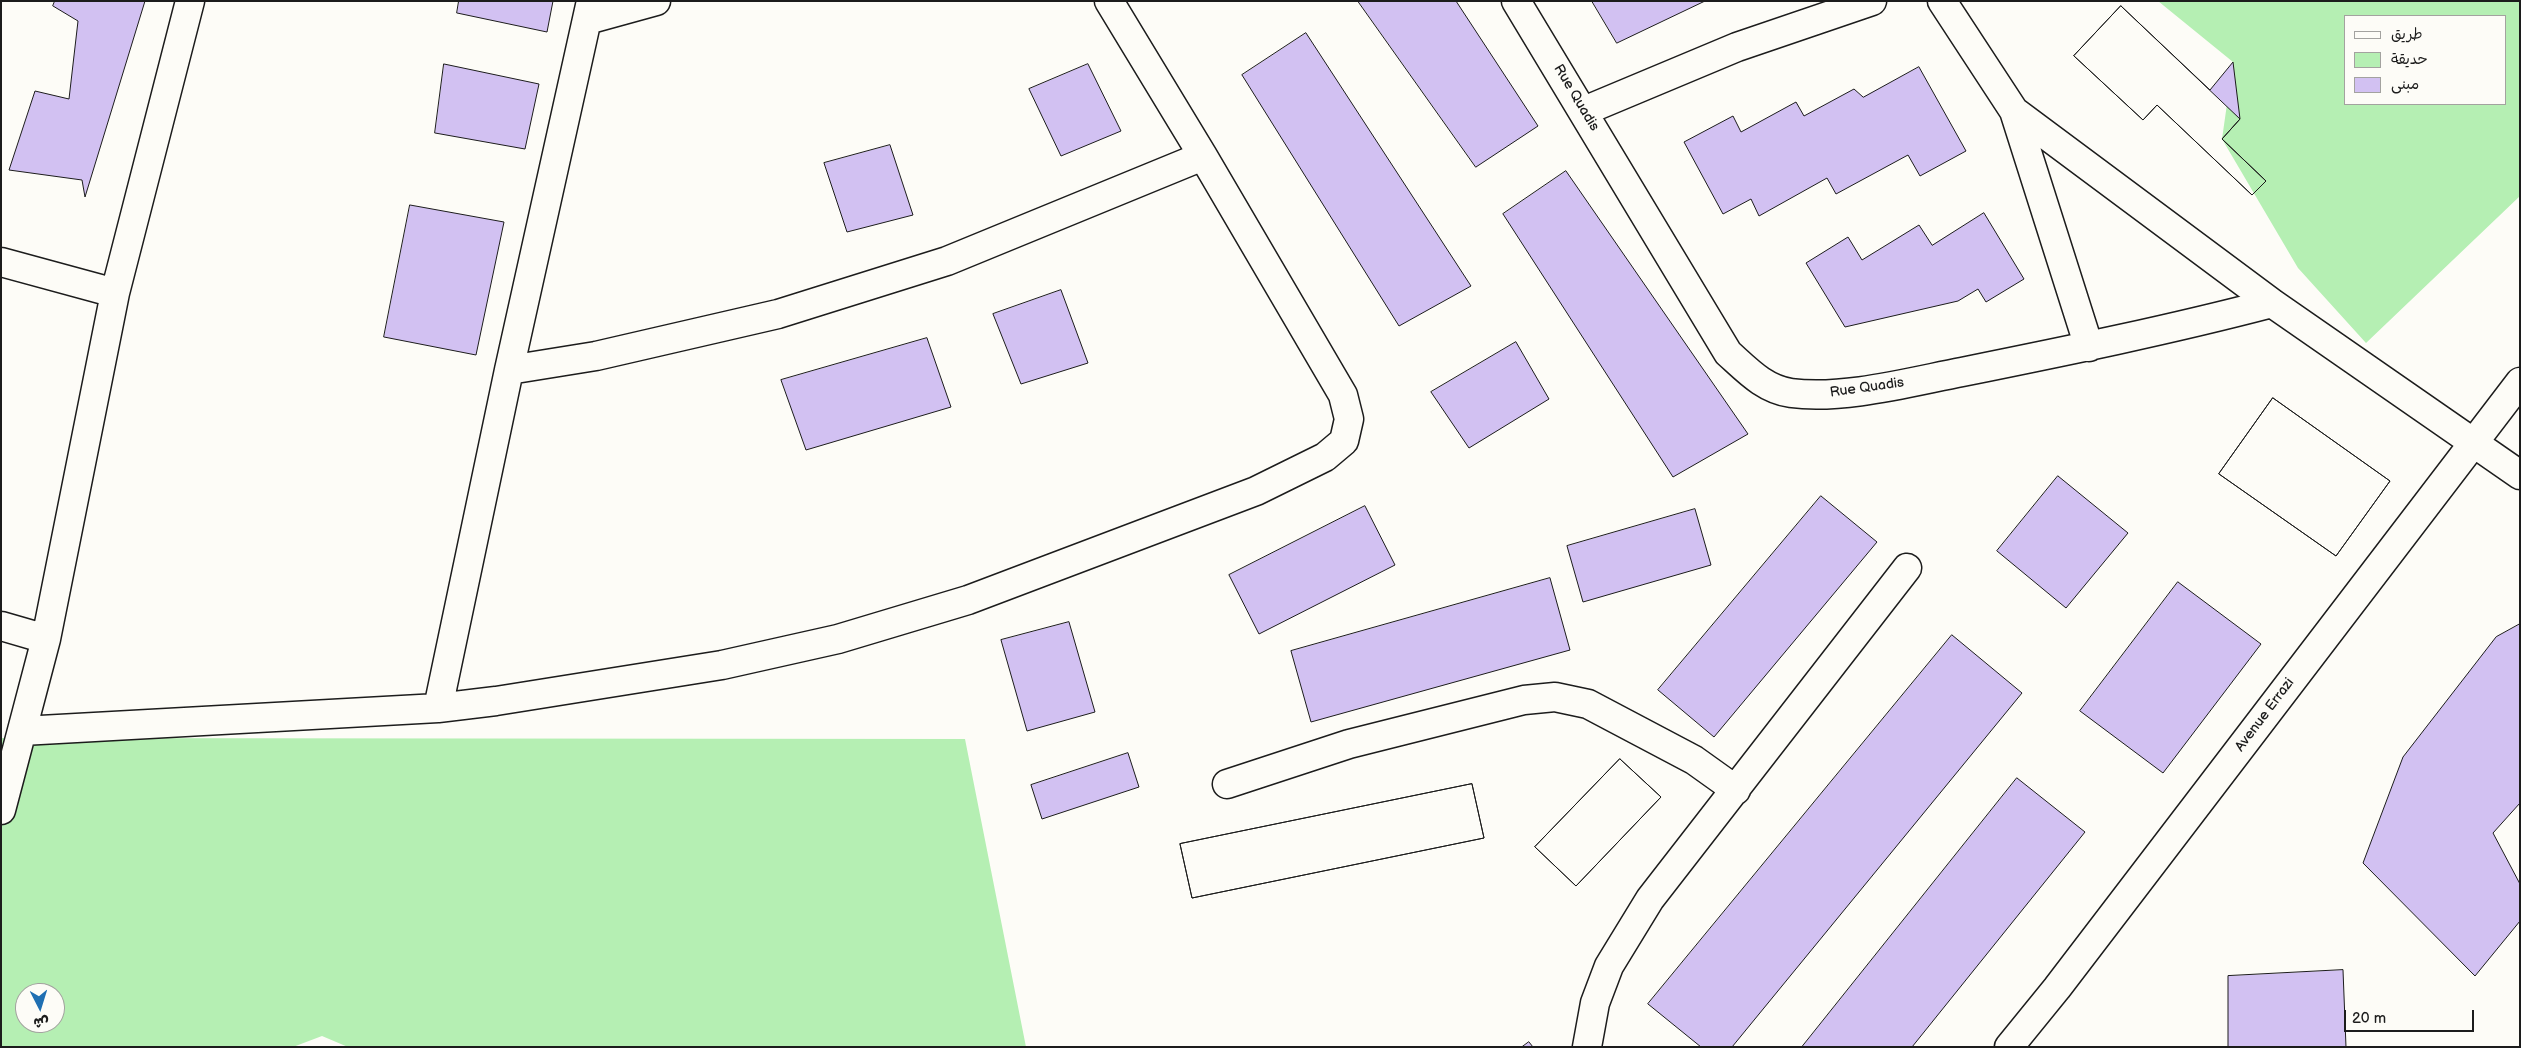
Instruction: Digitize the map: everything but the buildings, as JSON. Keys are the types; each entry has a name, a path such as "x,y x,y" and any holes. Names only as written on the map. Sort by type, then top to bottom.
{"street":[{"path":"1,810 46,638 115,293 190,1"},
{"path":"438,708 509,370 589,10 656,1"},
{"path":"22,731 438,708 496,701 722,665 838,639 968,600 1256,491 1325,457 1344,441 1349,420 1343,395 1203,156 1109,1"},
{"name":"Rue Quadis","path":"1516,1 1728,353 1759,382 1789,393 1830,395 1910,382 2089,347 2179,327 2272,303"},
{"path":"1584,111 1737,47 1872,1"},
{"path":"1942,1 2014,111 2089,347"},
{"path":"2014,111 2138,206 2272,303 2520,474"},
{"path":"509,370 596,356 778,314 947,261 1203,156"},
{"path":"1,262 115,293"},
{"name":"Avenue Errazi","path":"2009,1047 2063,980 2520,382"},
{"path":"1587,1047 1595,1004 1609,966 1650,899 1907,568"},
{"path":"1,626 46,638"},
{"path":"1227,784 1349,744 1524,700 1555,697 1588,704 1597,708 1694,760 1736,790"}],"green space":[{"path":"2158,1 2520,1 2520,196 2366,343 2298,268 2222,139 2233,62"},
{"path":"1,738 965,739 1026,1047 348,1047 322,1036 293,1047 1,1047"}]}
